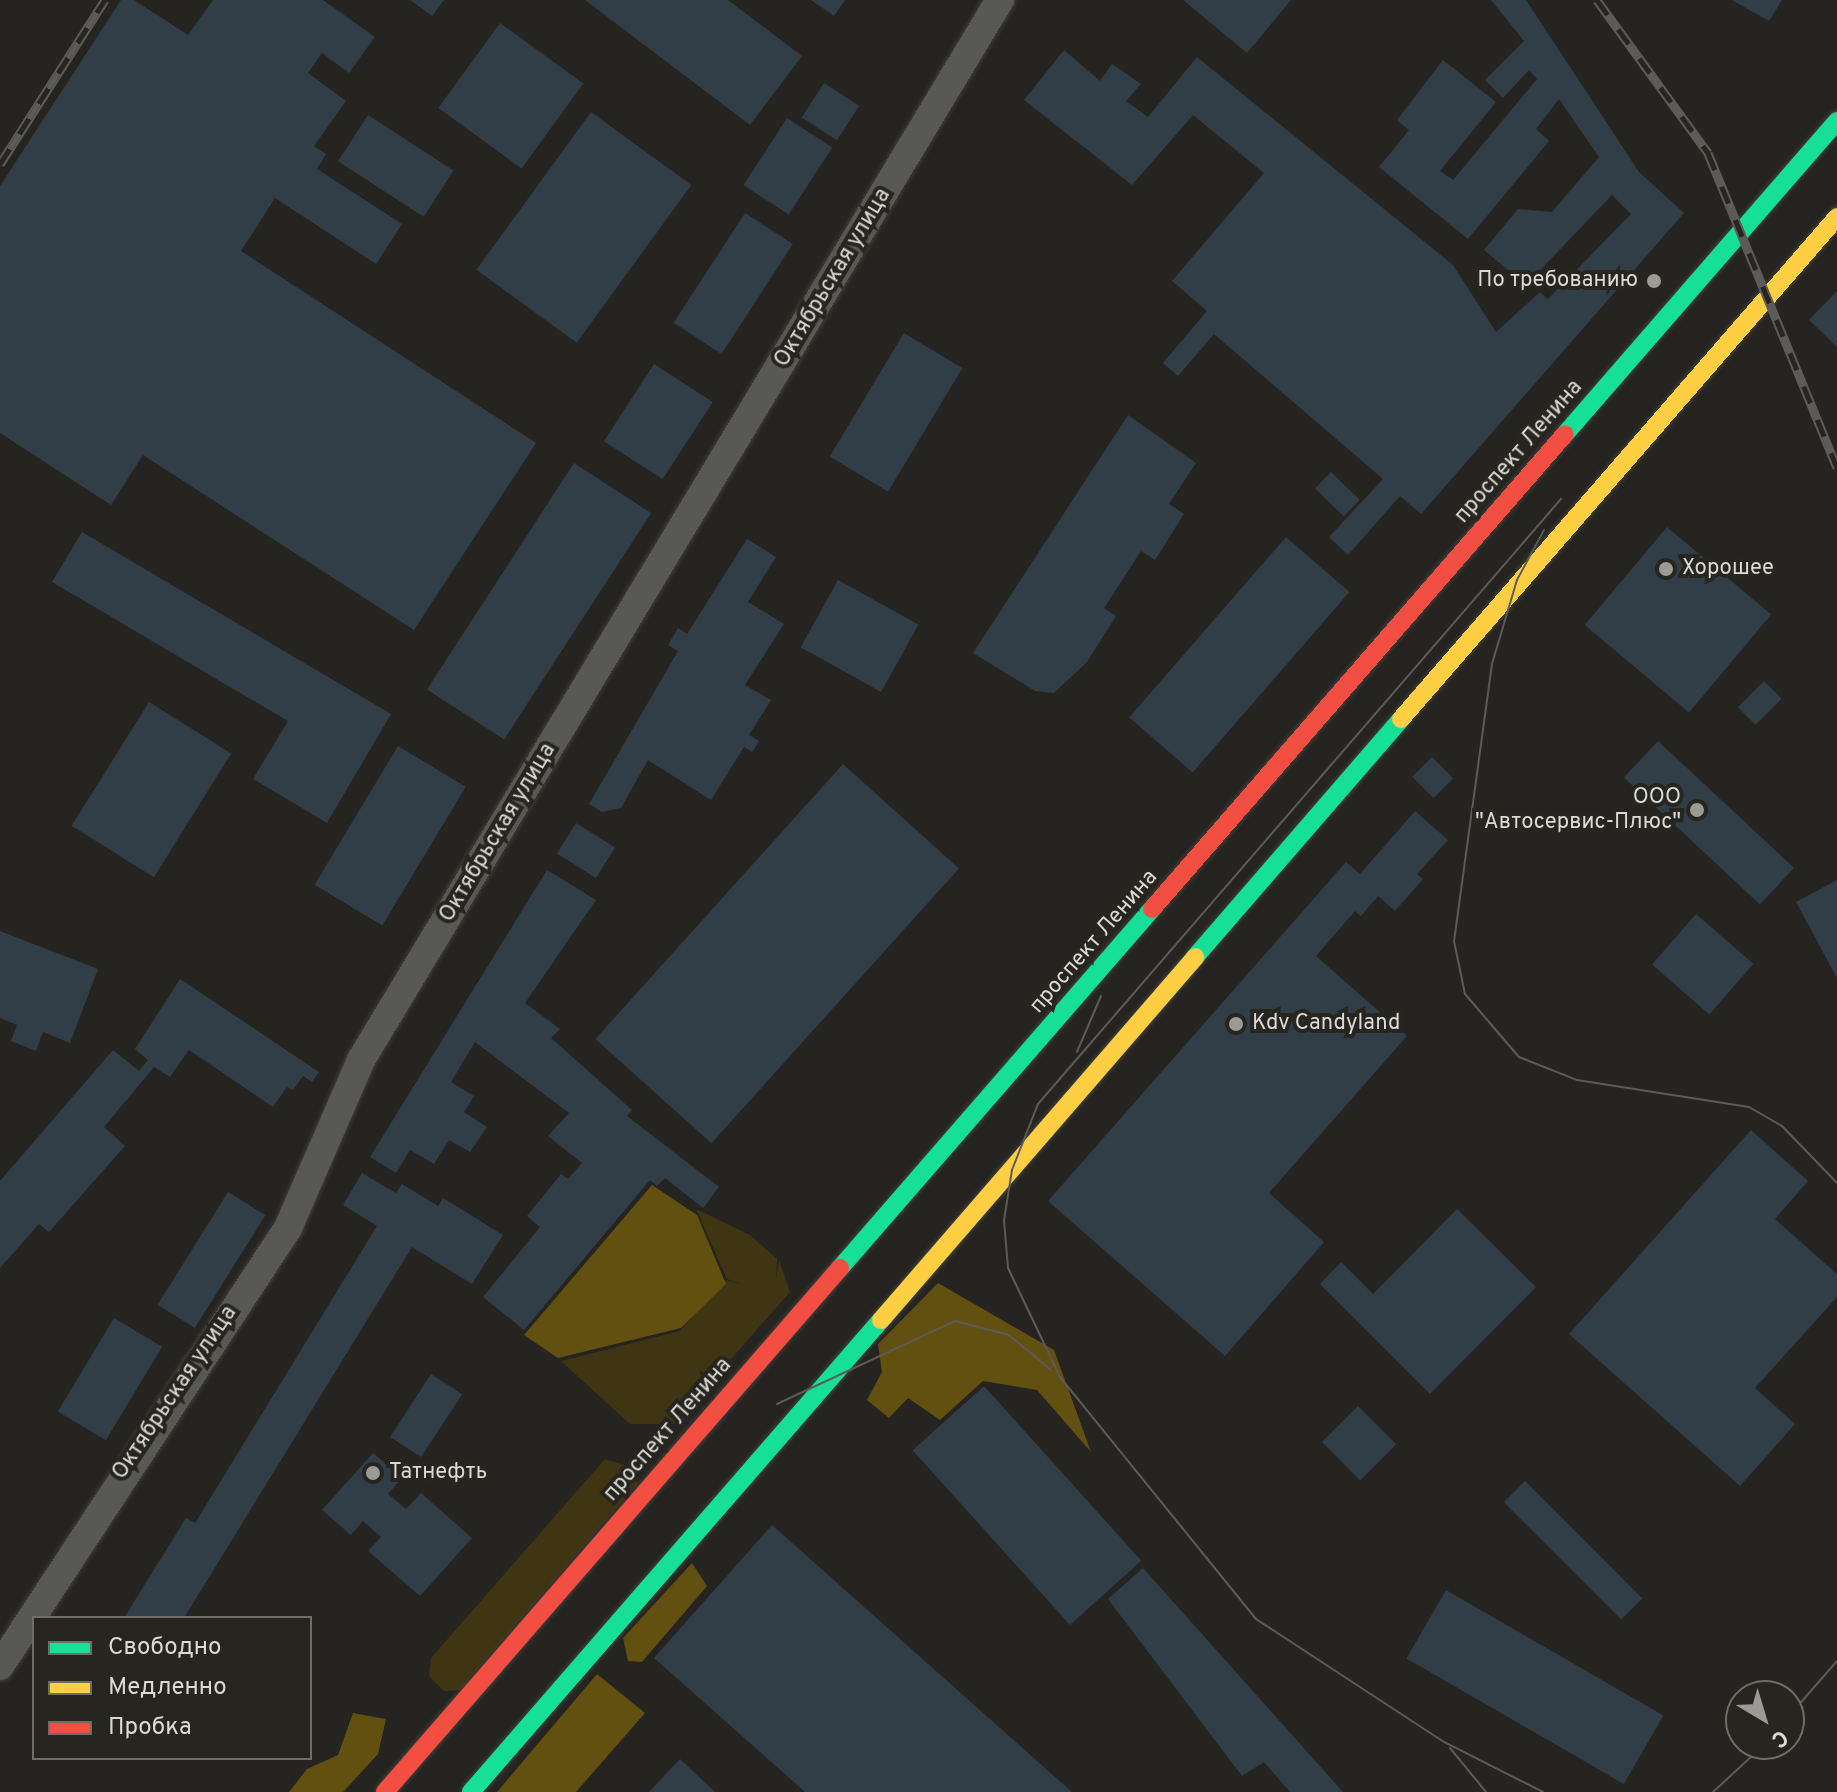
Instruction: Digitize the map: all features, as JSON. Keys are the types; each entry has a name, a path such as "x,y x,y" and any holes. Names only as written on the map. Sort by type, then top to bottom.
{"main road":[{"name":"проспект Ленина","path":"385,1792 1837,121"},
{"path":"471,1792 1837,217"}],"street":[{"name":"Октябрьская улица","path":"0,1666 145,1435 288,1228 361,1060 1000,0"}],"shaded area":[{"path":"652,1185 697,1215 726,1284 681,1328 558,1358 524,1335"},
{"path":"696,1209 750,1235 777,1259 776,1279 779,1260 790,1292 674,1424 630,1424 561,1361 680,1331 725,1280 744,1285 727,1279"},
{"path":"938,1283 1054,1350 1091,1452 1037,1390 983,1381 940,1420 908,1398 889,1418 867,1400 882,1372 878,1344"},
{"path":"605,1459 628,1466 638,1483 460,1690 444,1691 429,1676 431,1658"},
{"path":"692,1563 707,1586 642,1662 628,1661 623,1638"},
{"path":"597,1674 645,1713 576,1792 497,1792"},
{"path":"353,1713 386,1719 378,1754 343,1792 289,1792 307,1769 338,1755"}],"building":[{"path":"121,0 134,0 188,35 213,0 323,0 375,37 349,73 322,53 308,73 346,101 314,146 326,154 317,169 402,224 376,264 275,198 241,251 536,443 414,630 143,455 111,505 0,433 0,186"},
{"path":"410,0 444,0 432,16"},
{"path":"585,0 728,0 802,56 750,125"},
{"path":"811,0 845,0 834,16"},
{"path":"1183,0 1291,0 1247,53"},
{"path":"1491,0 1526,0 1639,172 1684,213 1421,514 1400,496 1348,555 1329,537 1383,479 1214,334 1178,376 1163,363 1207,311 1172,281 1264,173 1193,115 1132,185 1024,100 1064,50 1100,81 1112,64 1141,84 1126,101 1148,117 1197,57 1453,265 1496,332 1540,292 1548,299 1631,214 1612,195 1526,285 1484,250 1518,209 1552,212 1599,157 1559,99 1536,129 1549,141 1468,239 1379,167 1409,130 1397,120 1443,60 1496,102 1440,171 1453,180 1537,79 1529,70 1503,98 1485,80 1524,41"},
{"path":"1732,0 1782,0 1769,21"},
{"path":"500,23 583,84 522,168 438,108"},
{"path":"824,83 859,106 837,140 802,117"},
{"path":"591,112 691,185 577,343 476,270"},
{"path":"368,115 454,171 424,217 338,161"},
{"path":"787,118 832,147 789,215 743,185"},
{"path":"745,213 793,244 721,354 674,323"},
{"path":"1837,291 1837,347 1809,320"},
{"path":"904,333 962,368 888,491 830,456"},
{"path":"654,364 713,402 663,479 604,441"},
{"path":"1128,415 1196,463 1169,504 1184,514 1155,560 1141,551 1104,608 1116,616 1087,662 1054,693 1035,691 973,653"},
{"path":"574,463 651,513 504,740 427,689"},
{"path":"1331,472 1360,500 1344,516 1315,489"},
{"path":"1667,527 1771,614 1689,712 1585,625"},
{"path":"82,532 391,714 327,823 253,779 288,721 52,582"},
{"path":"1286,537 1349,592 1193,772 1129,717"},
{"path":"747,539 776,557 748,602 784,624 745,685 771,700 749,735 759,741 752,752 744,747 711,800 648,760 621,808 602,812 589,804 678,651 668,645 678,628 687,634"},
{"path":"838,580 918,625 881,692 801,647"},
{"path":"1764,681 1782,699 1756,725 1738,707"},
{"path":"149,702 231,753 154,877 72,826"},
{"path":"1658,741 1794,868 1760,904 1624,778"},
{"path":"398,746 466,787 382,926 315,885"},
{"path":"1432,757 1453,778 1433,798 1412,777"},
{"path":"843,764 959,868 711,1143 595,1039"},
{"path":"1415,811 1448,840 1417,874 1423,879 1395,911 1378,896 1361,916 1355,911 1316,956 1407,1036 1269,1193 1324,1242 1225,1356 1048,1201 1346,862 1360,874"},
{"path":"576,823 615,847 596,878 557,854"},
{"path":"547,870 596,900 525,1003 560,1029 551,1038 632,1110 627,1116 719,1187 703,1208 665,1178 657,1186 650,1180 524,1330 483,1297 540,1227 527,1216 561,1174 568,1179 582,1163 548,1136 569,1113 475,1042 451,1082 474,1096 464,1112 487,1127 470,1152 449,1140 434,1164 410,1150 396,1173 370,1157"},
{"path":"1837,880 1837,978 1796,902"},
{"path":"1696,914 1753,964 1709,1014 1652,965"},
{"path":"0,931 98,969 70,1043 43,1032 36,1051 11,1041 17,1025 0,1018"},
{"path":"180,979 319,1072 312,1082 303,1076 293,1090 287,1087 273,1107 189,1050 170,1077 154,1067 104,1127 125,1146 49,1232 39,1224 0,1268 0,1181 113,1050 139,1071 148,1060 135,1049"},
{"path":"1751,1130 1808,1181 1775,1219 1837,1274 1837,1297 1755,1388 1795,1424 1740,1486 1569,1334"},
{"path":"362,1173 396,1193 402,1184 438,1206 443,1198 503,1235 472,1284 412,1247 185,1616 125,1616 186,1518 195,1523 377,1226 343,1205"},
{"path":"228,1192 265,1215 195,1328 158,1305"},
{"path":"1457,1209 1536,1287 1430,1394 1320,1284 1341,1262 1373,1294"},
{"path":"114,1318 162,1347 106,1440 58,1411"},
{"path":"431,1374 462,1394 421,1457 390,1437"},
{"path":"984,1386 1141,1561 1070,1625 913,1450"},
{"path":"1358,1406 1396,1444 1360,1480 1322,1442"},
{"path":"373,1453 402,1478 388,1494 406,1509 421,1493 472,1538 420,1596 368,1551 381,1537 363,1521 351,1535 322,1510"},
{"path":"1525,1481 1642,1598 1621,1620 1504,1502"},
{"path":"772,1525 1072,1792 805,1792 654,1658"},
{"path":"1143,1568 1343,1792 1290,1792 1264,1762 1242,1776 1108,1599"},
{"path":"1446,1590 1663,1716 1624,1784 1406,1658"},
{"path":"680,1759 715,1792 649,1792"}],"tram line":[{"path":"1543,1792 1444,1742 1256,1619 1060,1377 1008,1268 1004,1220 1012,1170 1038,1104 1561,499"},
{"path":"1544,530 1517,580 1492,664 1454,941 1465,994 1519,1057 1577,1080 1749,1107 1782,1126 1837,1183"},
{"path":"1077,1052 1101,996"},
{"path":"777,1404 955,1321 1009,1335 1051,1370"},
{"path":"1805,1698 1837,1661"},
{"path":"1450,1748 1486,1792"},
{"path":"1713,1792 1748,1760"}],"railway":[{"path":"0,164 105,0"},
{"path":"1597,0 1708,153 1837,468"}],"traffic: fast":[{"path":"1565,434 1837,121"},
{"path":"1195,957 1401,719"},
{"path":"840,1268 1152,909"},
{"path":"471,1792 881,1320"}],"traffic: slow":[{"path":"1401,719 1837,217"},
{"path":"881,1320 1195,957"}],"traffic: jam":[{"path":"1152,909 1565,434"},
{"path":"385,1792 840,1268"}],"place":[{"name":"По требованию","path":"1654,281"},
{"name":"Хорошее","path":"1666,569"},
{"name":"ООО \"Автосервис-Плюс\"","path":"1697,810"},
{"name":"Kdv Candyland","path":"1236,1024"},
{"name":"Татнефть","path":"373,1473"}]}
